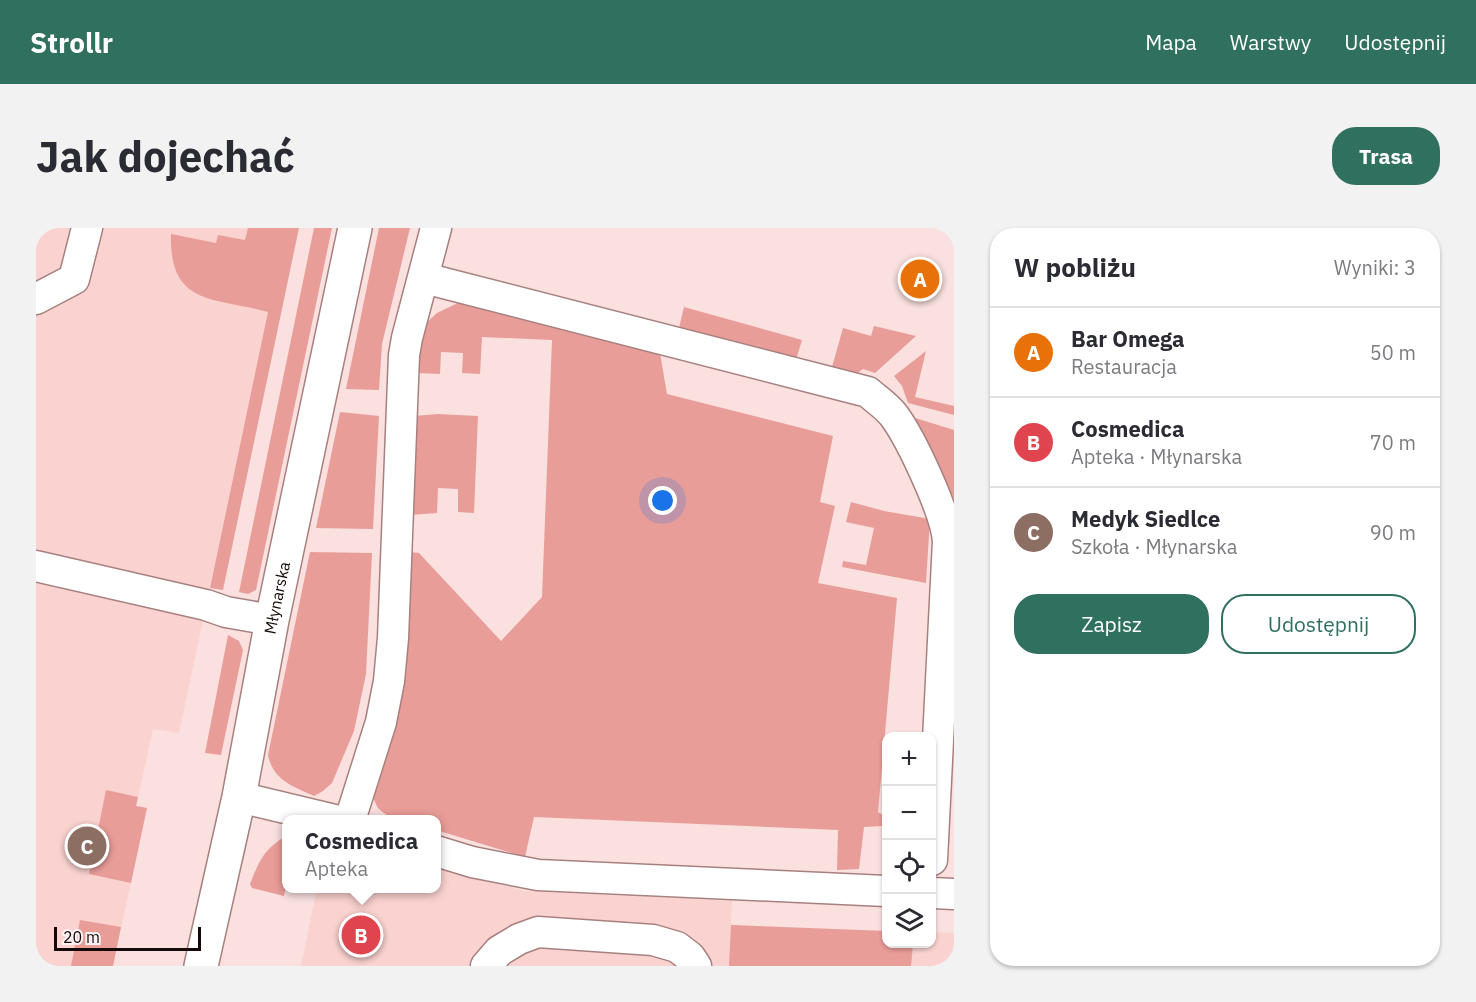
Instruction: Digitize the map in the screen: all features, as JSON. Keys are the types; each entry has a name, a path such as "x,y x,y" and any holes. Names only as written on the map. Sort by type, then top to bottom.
{"street":[{"name":"Młynarska","path":"201,966 355,228"}],"lane":[{"path":"36,299 74,279 87,228"},
{"path":"351,815 381,722 389,681 393,638 404,355 436,228"},
{"path":"423,278 868,392 895,416 915,453 943,518 948,541 933,840"},
{"path":"36,566 206,605 226,612 272,620"},
{"path":"238,797 317,815"},
{"path":"441,853 472,862 538,875 882,891"},
{"path":"936,893 954,894"},
{"path":"486,966 499,951 519,939 538,932 653,940 677,947 690,957 696,966"}],"shaded area":[{"path":"36,228 286,228 179,733 153,729 136,806 147,808 113,966 36,966"},
{"path":"248,228 299,228 223,590 210,588 268,312 213,300 187,287 178,275 172,258 171,234 216,243 218,235 245,240"},
{"path":"314,228 332,228 256,590 248,594 239,592"},
{"path":"379,228 410,228 382,344 379,390 346,389"},
{"path":"462,301 660,353 667,394 833,436 820,502 835,506 818,583 897,598 885,732 882,732 878,812 882,814 882,826 864,827 859,869 837,870 838,830 534,817 525,857 441,832 441,815 388,815 378,808 372,795 409,552 419,553 501,641 542,597 552,340 482,337 480,374 462,373 463,353 441,352 440,374 417,373 422,327 437,313"},
{"path":"684,307 802,340 796,360 679,328"},
{"path":"874,326 916,336 875,373 863,369 855,375 832,367 843,328 871,336"},
{"path":"926,351 915,397 954,406 954,415 908,403 902,386 894,376"},
{"path":"340,412 379,416 373,529 316,528"},
{"path":"438,414 478,416 474,513 458,512 458,489 438,488 437,513 411,515 414,416"},
{"path":"912,417 954,430 954,499"},
{"path":"851,502 884,511 930,519 926,583 842,567 843,561 866,565 874,528 846,522"},
{"path":"310,552 372,553 366,674 354,731 332,783 314,796 291,785 279,776 274,771 268,755"},
{"path":"228,635 239,641 243,650 221,755 205,753"},
{"path":"106,790 138,797 136,806 147,808 131,883 89,874"},
{"path":"282,839 282,893 285,893 284,896 252,888 250,884 263,856"},
{"path":"441,867 524,891 732,901 731,925 882,931 882,948 936,948 936,932 954,933 954,966 301,966 316,893 441,893"},
{"path":"80,920 121,927 113,966 71,966"},
{"path":"731,925 882,931 882,948 913,948 911,966 729,966"}],"place":[{"name":"Bar Omega","path":"920,279"},
{"name":"Medyk Siedlce","path":"87,846"},
{"name":"Cosmedica","path":"361,935"}]}
